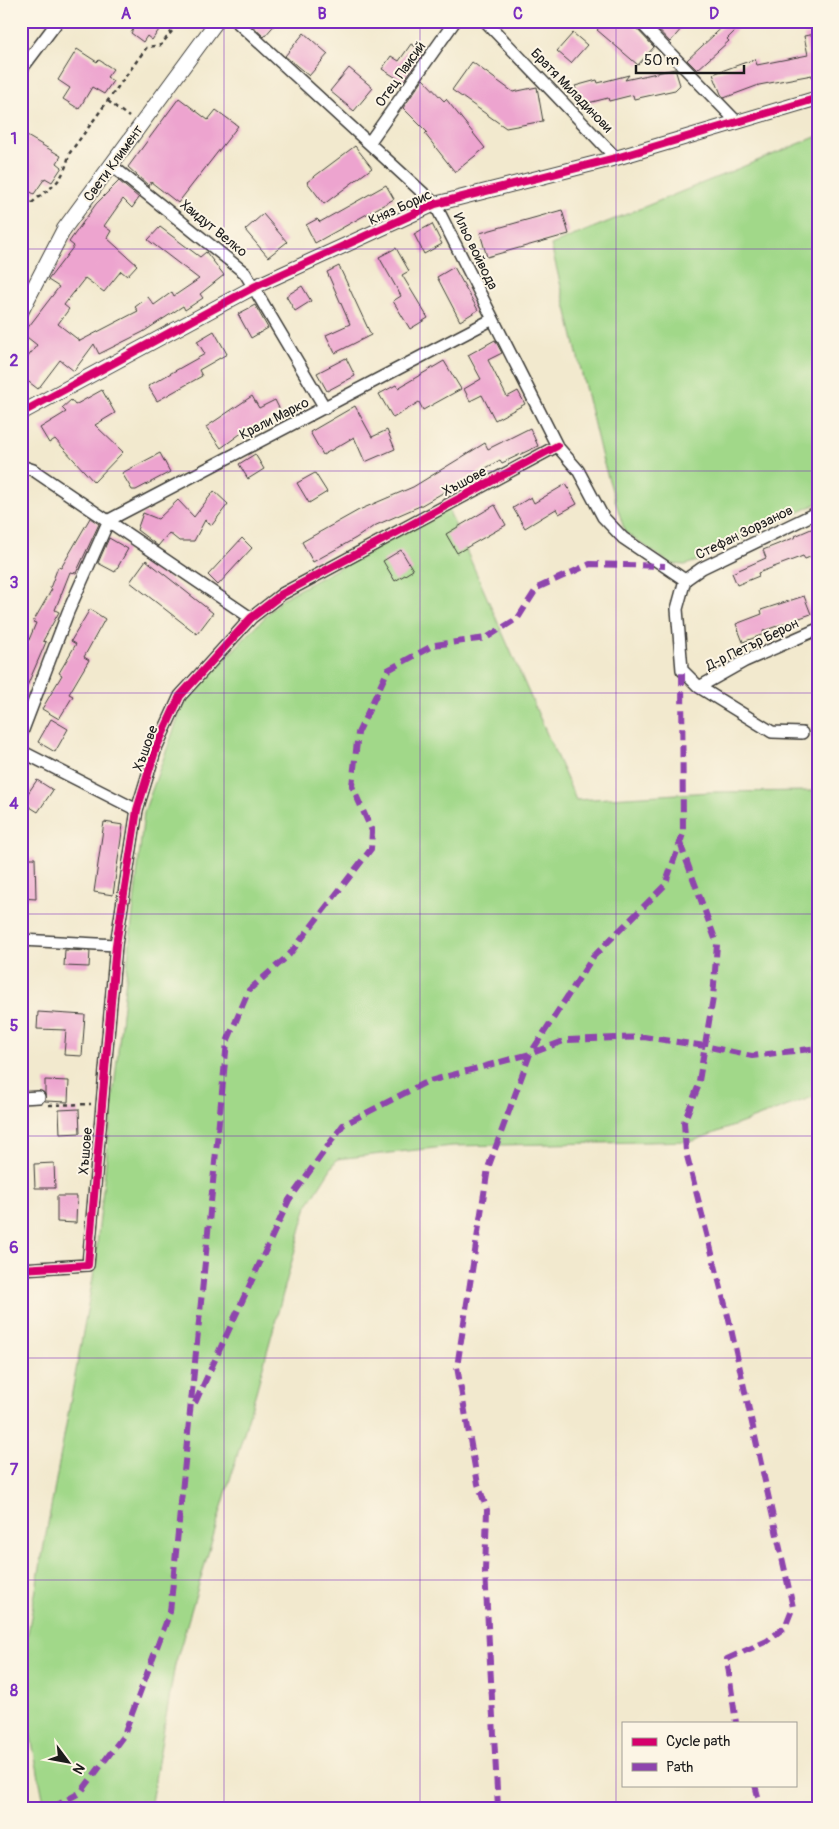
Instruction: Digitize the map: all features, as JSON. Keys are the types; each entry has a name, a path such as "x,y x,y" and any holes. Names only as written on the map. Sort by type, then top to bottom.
{"street":[{"path":"21,70 58,21"},
{"name":"Свети Климент","path":"21,312 64,229 217,21"},
{"name":"Ильо войвода","path":"236,21 435,204 557,446 578,470 603,517 623,538 685,580"},
{"name":"Отец Паисий","path":"369,144 454,21"},
{"name":"Братя Миладинови","path":"486,21 616,158"},
{"path":"639,21 737,122"},
{"name":"Княз Борис","path":"21,413 28,406 254,287 435,204 616,158 818,98"},
{"name":"Хаидут Велко","path":"111,165 245,272 325,408"},
{"name":"Крали Марко","path":"109,520 492,319"},
{"name":"Хъшове","path":"21,1269 88,1265 116,945 137,810 156,748 180,696 251,618 282,594 557,446"},
{"path":"21,466 33,470 109,520 251,618"},
{"name":"Стефан Зорзанов","path":"685,580 702,568 818,512"},
{"path":"21,735 68,612 109,520"},
{"path":"685,580 677,609 682,670 699,687 772,732 802,733"},
{"name":"Д-р Петър Берон","path":"699,687 745,661 818,629"},
{"path":"21,751 137,810"},
{"path":"21,940 116,945"},
{"path":"21,1098 39,1097"}],"path":[{"path":"21,215 40,194 54,187 66,170 69,154 147,46 161,45 180,21"},
{"path":"108,101 140,125"},
{"path":"39,1097 39,1106 102,1104"}],"green space":[{"path":"818,136 818,503 700,560 685,565 671,564 625,532 602,458 551,245"},
{"path":"448,509 576,800 711,792 818,791 818,1095 693,1141 452,1146 337,1159 307,1206 256,1392 175,1665 150,1808 45,1808 21,1686 21,1671 94,1272 144,812 184,702 283,598"}],"building":[{"path":"138,21 165,21 152,40 147,36 143,42 131,33"},
{"path":"247,21 278,21 264,37"},
{"path":"605,21 632,21 634,26 654,47 638,65 597,30"},
{"path":"650,21 688,21 670,42"},
{"path":"729,21 745,21 727,39 729,41 697,70 687,60"},
{"path":"304,33 328,54 309,76 285,56"},
{"path":"573,33 587,45 571,63 557,51"},
{"path":"816,34 818,77 812,77 812,75 759,85 724,98 721,94 713,74 755,59 757,65 808,55 804,36"},
{"path":"411,44 424,52 403,82 382,69 391,56 399,61"},
{"path":"77,49 97,62 99,60 113,69 107,77 113,81 104,94 92,87 79,109 63,99 70,88 58,80"},
{"path":"472,62 513,92 537,87 543,121 506,128 452,90"},
{"path":"349,68 373,88 354,111 330,91"},
{"path":"675,69 680,85 675,90 634,99 633,95 609,101 608,98 580,105 575,86 597,80 598,83 629,75 625,80"},
{"path":"423,79 444,101 446,99 485,148 455,172 425,134 427,132 403,108"},
{"path":"179,98 208,120 216,110 238,126 178,203 151,182 149,186 128,167"},
{"path":"27,136 61,156 57,163 62,167 52,182 45,178 34,194 21,186 21,146"},
{"path":"355,146 372,168 324,204 307,182"},
{"path":"119,181 139,198 132,208 123,199 104,226 111,231 107,238 137,265 127,276 121,271 104,292 85,278 64,305 69,309 58,324 80,341 138,311 135,307 148,297 154,305 172,292 174,296 199,279 148,240 160,227 200,257 206,252 224,275 200,294 203,298 185,310 183,306 143,332 99,354 94,344 74,371 60,360 38,389 21,376 21,366 37,345 23,334 59,287 48,280 74,246 69,242 96,204"},
{"path":"386,185 394,199 315,243 306,225 317,219 320,222"},
{"path":"562,210 569,234 487,257 480,233"},
{"path":"263,214 287,242 268,257 245,230"},
{"path":"432,224 442,244 424,254 414,234"},
{"path":"396,248 409,271 402,275 428,318 410,329 393,301 401,296 379,257"},
{"path":"339,266 371,335 335,353 326,335 350,324 327,272"},
{"path":"454,267 478,310 460,321 437,277"},
{"path":"302,286 311,301 295,311 286,296"},
{"path":"255,305 268,328 251,338 238,314"},
{"path":"214,331 227,354 199,370 202,376 157,401 148,386 205,354 197,341"},
{"path":"495,340 502,353 488,360 507,397 518,391 525,404 495,420 482,395 470,401 464,389 481,379 468,355"},
{"path":"346,358 355,376 327,391 317,373"},
{"path":"444,361 461,389 423,410 419,402 393,418 379,394 396,385 398,388"},
{"path":"102,390 115,413 95,425 123,452 94,482 55,439 49,443 40,428 66,412 62,408 71,400 75,405"},
{"path":"252,396 259,408 275,400 281,412 247,429 221,448 206,427"},
{"path":"355,406 372,437 387,430 395,449 365,462 354,437 323,455 310,432"},
{"path":"530,428 538,446 502,463 500,460 420,506 374,526 313,562 302,542 359,510 413,487 485,443 488,449"},
{"path":"160,453 170,472 136,490 132,490 122,473"},
{"path":"255,454 264,469 248,479 239,464"},
{"path":"315,473 327,492 309,503 297,483"},
{"path":"566,484 577,504 559,514 556,509 525,528 513,508 531,497 534,503"},
{"path":"214,491 228,504 212,525 205,520 194,541 179,541 169,533 158,546 137,530 143,513 158,519 178,500 194,517"},
{"path":"495,505 506,525 457,553 446,534"},
{"path":"90,518 99,524 76,573 70,572 55,610 59,612 43,641 46,642 21,700 21,659 36,623 33,622 52,589 50,588 58,567 61,568"},
{"path":"818,526 818,554 805,559 803,556 758,573 759,576 737,585 732,573 766,558 763,550"},
{"path":"109,538 128,549 115,572 98,563"},
{"path":"242,538 252,548 218,585 208,575"},
{"path":"401,550 413,570 395,581 383,561"},
{"path":"146,560 213,613 197,634 130,582"},
{"path":"804,596 811,614 763,631 764,634 743,642 736,624 762,614 761,610"},
{"path":"90,609 105,619 84,657 89,660 69,694 73,696 59,719 42,709 62,675 59,673 76,644 71,641"},
{"path":"51,719 68,729 55,752 38,742"},
{"path":"37,780 53,790 38,812 22,802"},
{"path":"104,822 123,825 113,895 94,892"},
{"path":"21,858 35,858 36,899 21,898"},
{"path":"65,950 90,951 89,967 64,966"},
{"path":"38,1012 85,1015 82,1056 64,1055 66,1030 37,1029"},
{"path":"45,1080 69,1081 68,1102 45,1101"},
{"path":"79,1109 80,1133 60,1134 59,1110"},
{"path":"54,1163 55,1188 35,1188 34,1164"},
{"path":"57,1196 77,1196 76,1223 57,1222"}],"marked path":[{"path":"52,1808 81,1792 124,1735 170,1612 227,1042 249,990 289,955 371,849 372,831 352,786 358,733 388,670 434,645 486,638 518,618 537,588 590,564 665,566"},
{"path":"498,1808 485,1571 487,1510 478,1484 457,1367 488,1168 530,1054 593,957 665,885 683,834 682,670"},
{"path":"680,843 717,944 713,998 698,1087 684,1122 686,1152 729,1320 793,1607 785,1627 767,1641 727,1659 736,1722"},
{"path":"195,1403 289,1200 343,1125 426,1082 530,1054 566,1040 644,1037 705,1046 752,1056 818,1048"},
{"path":"755,1786 761,1808"}],"cycle path":[{"path":"21,413 254,287 435,204 616,158 818,98"},
{"path":"21,1269 88,1265 116,945 137,810 156,748 180,696 251,618 282,594 557,446"}]}
